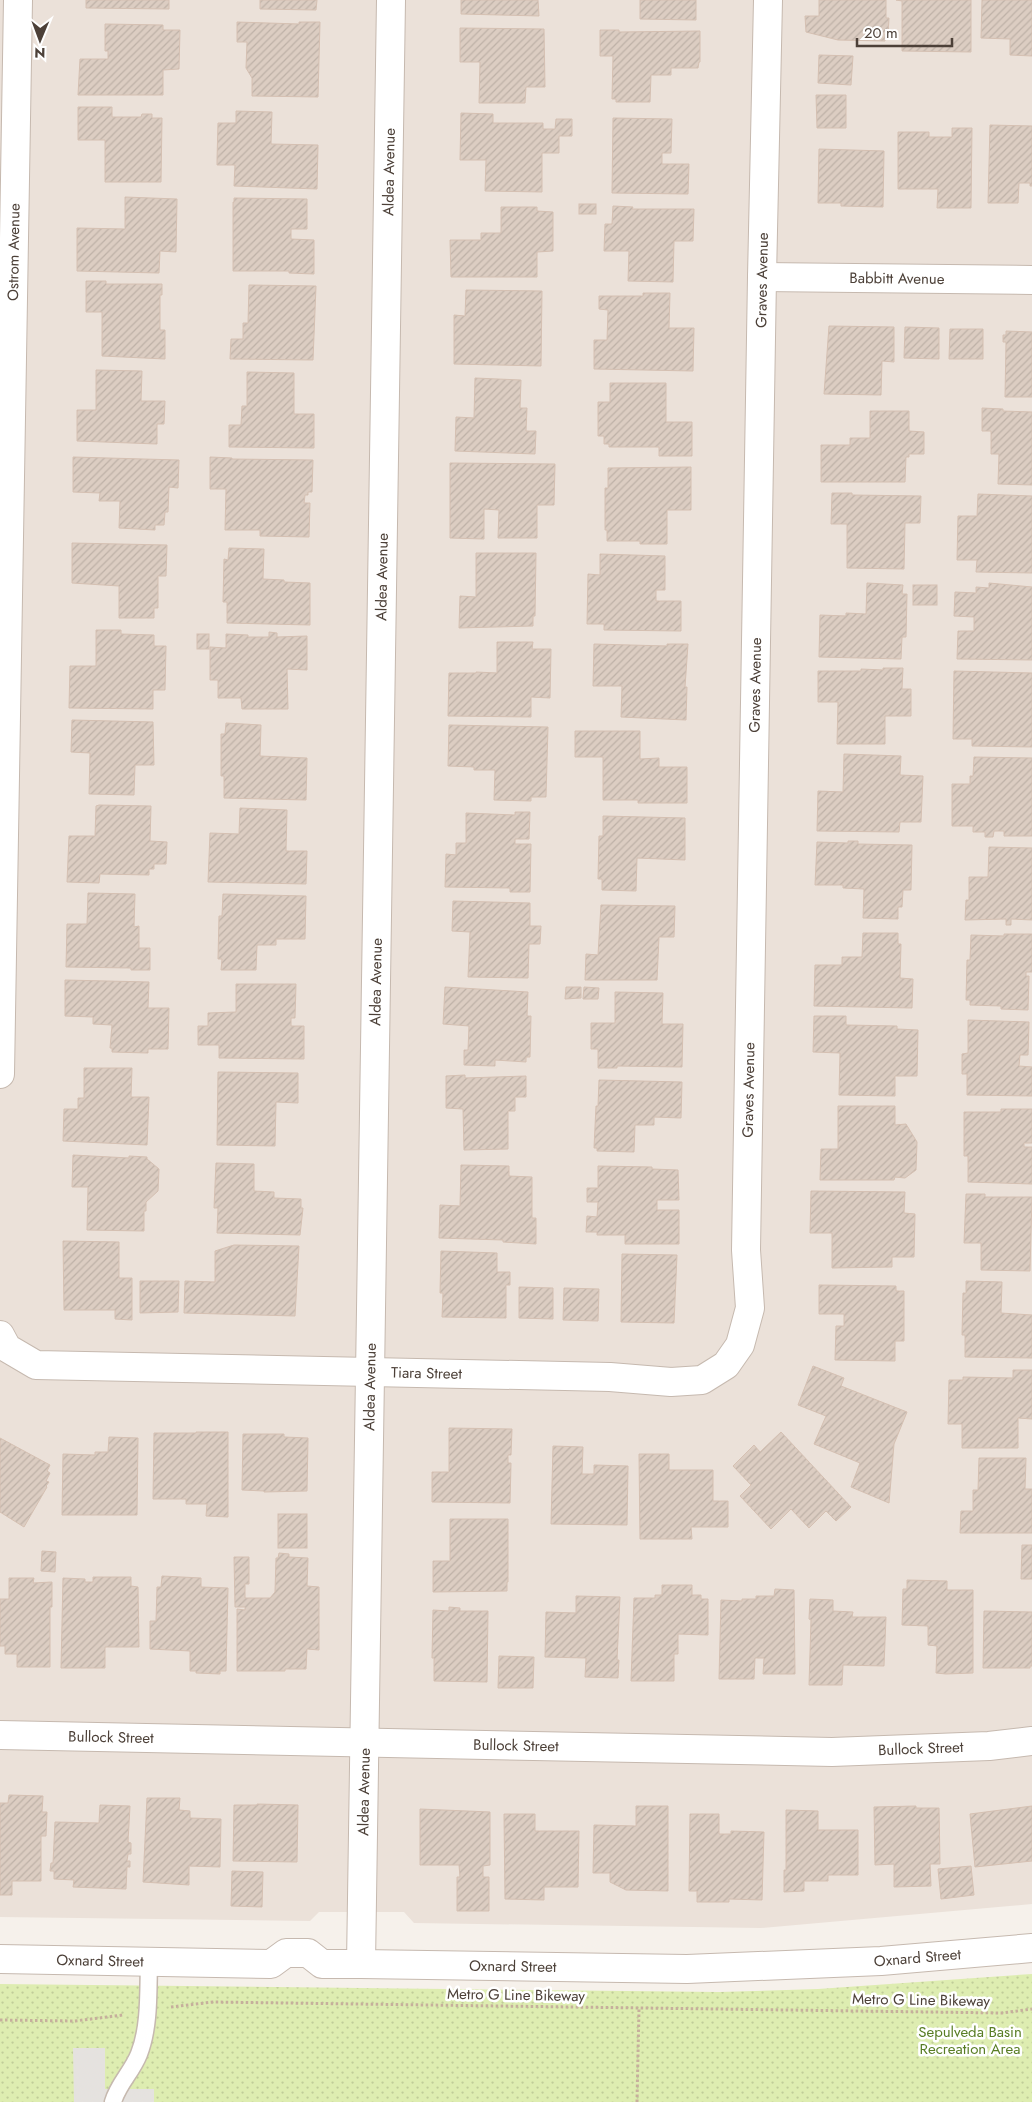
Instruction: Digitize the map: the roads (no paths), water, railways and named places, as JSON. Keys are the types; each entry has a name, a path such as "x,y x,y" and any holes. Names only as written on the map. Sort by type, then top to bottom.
{"street":[{"name":"Ostrom Avenue","path":"0,1074 18,0"},
{"name":"Aldea Avenue","path":"361,1964 391,0"},
{"name":"Graves Avenue","path":"726,1365 740,1345 750,1308 746,1250 768,0"},
{"name":"Babbitt Avenue","path":"762,277 1032,280"},
{"name":"Tiara Street","path":"4,1341 36,1365 610,1377 671,1382 702,1380 726,1365"},
{"name":"Bullock Street","path":"0,1735 832,1752 989,1746 1032,1741"},
{"name":"Oxnard Street","path":"0,1959 271,1964 286,1953 308,1953 322,1964 687,1969 881,1961 1032,1948"}],"lane":[{"path":"113,2102 118,2086 128,2076 139,2054 145,2030 149,1961"}],"park label":[{"name":"Sepulveda Basin Recreation Area","path":"970,2040"}]}
